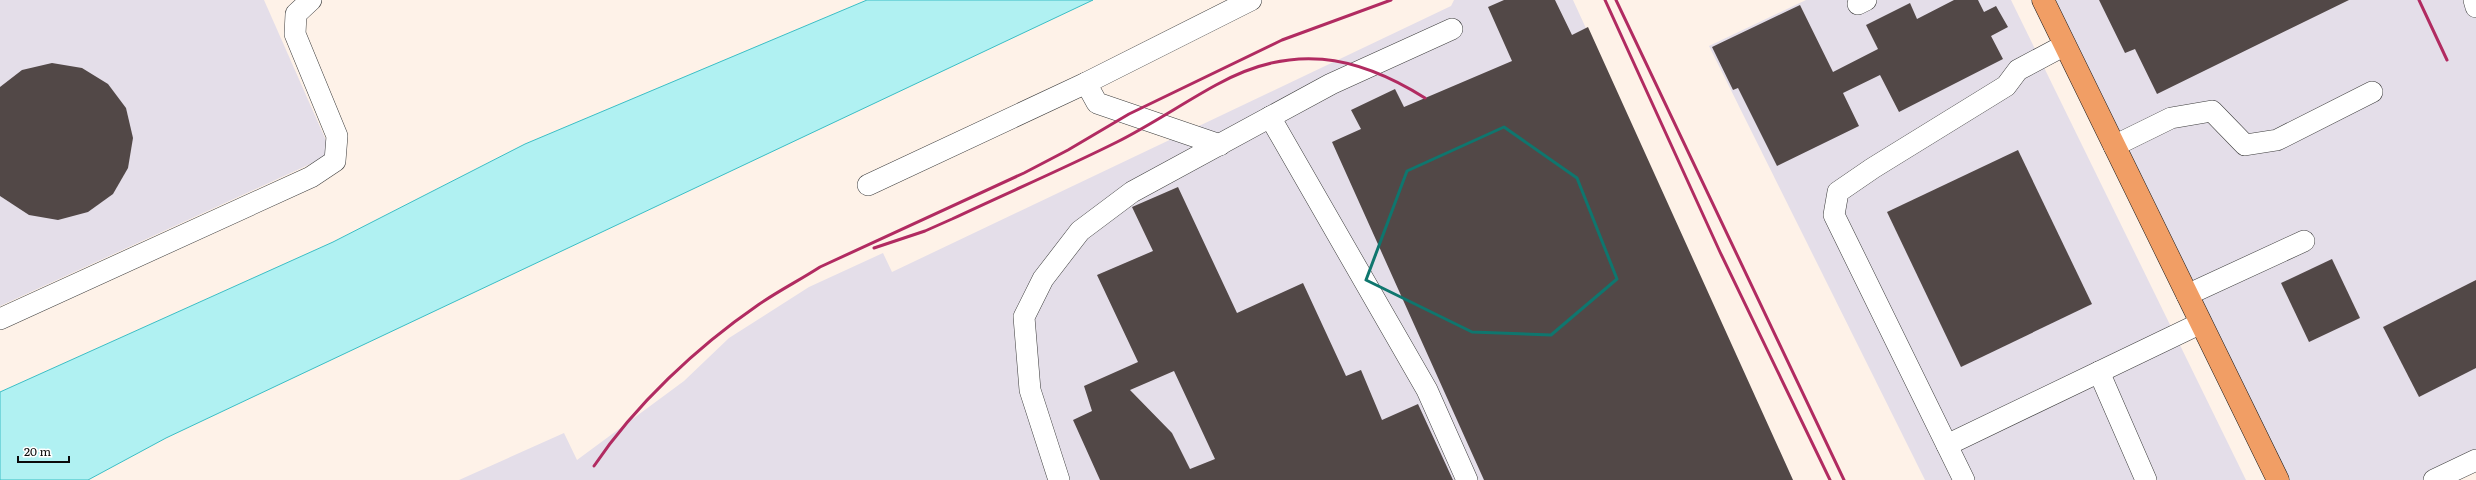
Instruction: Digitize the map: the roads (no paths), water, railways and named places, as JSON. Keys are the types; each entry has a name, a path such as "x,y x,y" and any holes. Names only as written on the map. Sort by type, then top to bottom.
{"main road":[{"path":"2043,0 2278,480"}],"street":[{"path":"0,319 311,177 335,161 337,136 295,34 296,14 311,0"},
{"path":"868,185 1086,83 1251,0"},
{"path":"2474,0 2476,7"},
{"path":"1059,480 1030,390 1024,317 1043,279 1080,231 1132,192 1270,117 1331,84 1452,29"},
{"path":"1964,480 1834,215 1838,192 1873,168 2006,86 2018,70 2065,45"},
{"path":"1086,83 1097,103 1220,145"},
{"path":"2114,146 2171,118 2212,111 2245,145 2276,140 2372,92"},
{"path":"1270,117 1427,390 1467,480"},
{"path":"2187,295 2304,241"},
{"path":"1947,445 2201,322"},
{"path":"2099,372 2146,480"},
{"path":"2446,478 2476,460"}],"water":[{"path":"867,0 1093,0 166,438 88,480 0,480 0,392 333,242 525,144"}],"railway":[{"path":"594,466 628,421 668,378 690,358 735,321 773,295 820,267 1024,173 1068,150 1129,114 1282,40 1391,0"},
{"path":"1605,0 1720,252 1830,480"},
{"path":"1616,0 1844,480"},
{"path":"2419,0 2447,60"},
{"path":"874,248 925,231 1076,162 1130,135 1216,85 1244,72 1270,63 1297,59 1322,59 1348,63 1399,83 1425,98"}]}
